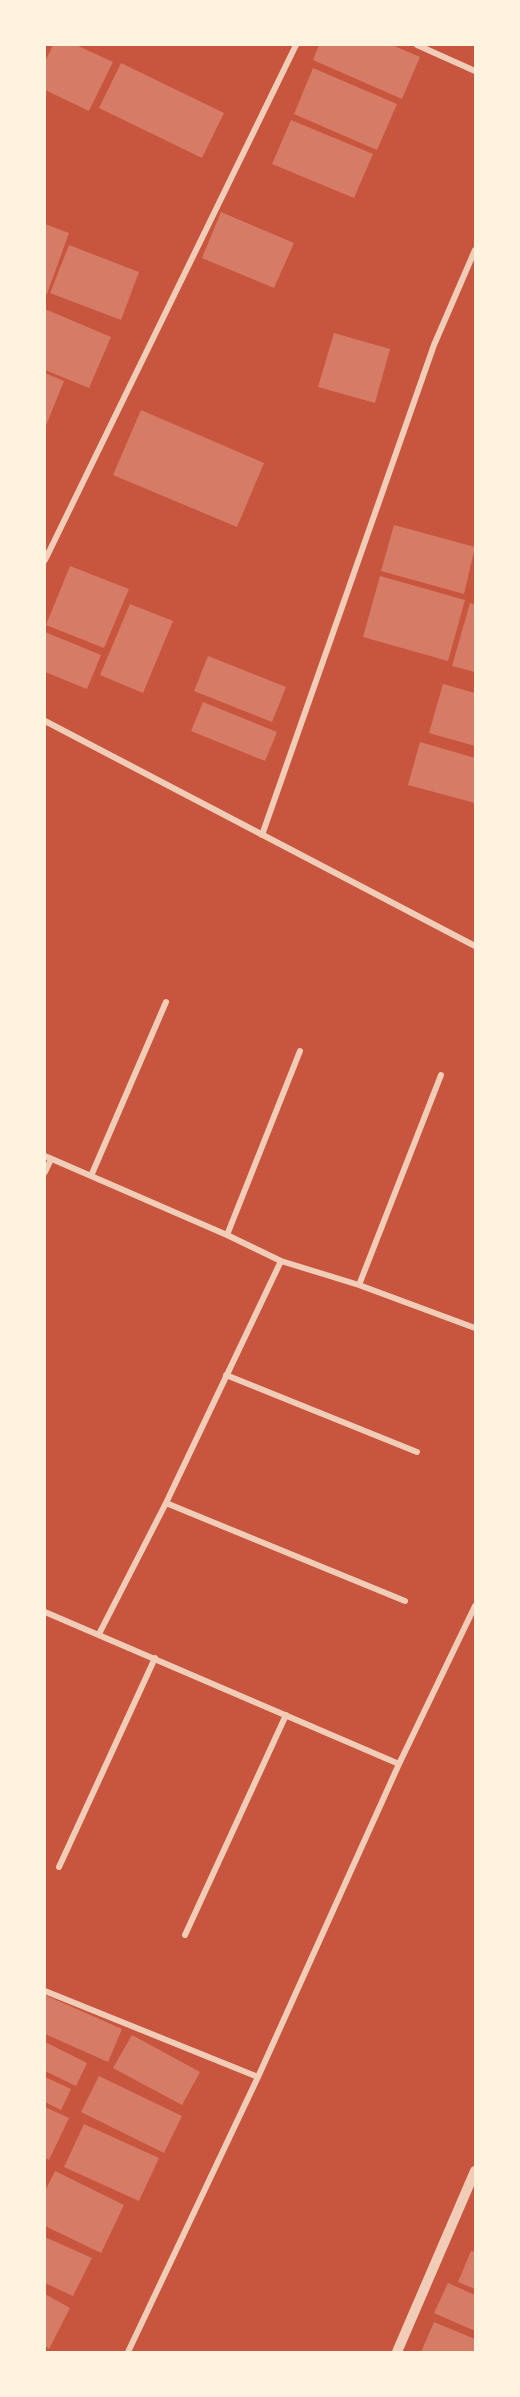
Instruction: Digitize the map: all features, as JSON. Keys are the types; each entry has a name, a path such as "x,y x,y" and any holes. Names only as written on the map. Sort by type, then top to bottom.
{"street":[{"path":"45,560 296,45"},
{"path":"417,45 475,71"},
{"path":"262,835 434,345 475,250"},
{"path":"45,721 475,946"},
{"path":"91,1176 166,1002"},
{"path":"227,1235 300,1051"},
{"path":"359,1285 441,1076"},
{"path":"45,1172 48,1157 281,1261 359,1285 475,1328"},
{"path":"99,1634 166,1503 281,1261"},
{"path":"226,1375 417,1452"},
{"path":"166,1503 405,1601"},
{"path":"128,2352 258,2077 399,1764 475,1606"},
{"path":"45,1612 399,1764"},
{"path":"59,1867 155,1658"},
{"path":"185,1935 286,1715"},
{"path":"45,1991 258,2077"},
{"path":"397,2352 475,2171"}],"building":[{"path":"53,45 76,45 113,62 89,111 45,90 45,62"},
{"path":"319,45 392,45 420,57 402,99 313,60"},
{"path":"121,63 224,113 202,158 99,108"},
{"path":"313,68 397,104 377,150 294,114"},
{"path":"291,120 373,154 354,198 272,164"},
{"path":"221,212 294,243 274,288 202,258"},
{"path":"45,224 69,233 47,294 45,293"},
{"path":"69,245 139,272 121,320 50,293"},
{"path":"45,309 111,337 89,388 45,370"},
{"path":"334,333 390,349 375,403 318,387"},
{"path":"45,373 64,381 45,428"},
{"path":"141,410 264,463 237,527 113,475"},
{"path":"394,525 475,547 464,594 381,571"},
{"path":"70,566 129,589 104,648 46,625"},
{"path":"380,576 465,600 448,661 363,637"},
{"path":"470,603 475,605 475,672 452,666"},
{"path":"130,604 173,621 143,693 100,675"},
{"path":"45,632 101,655 87,689 45,672"},
{"path":"208,656 286,687 272,722 194,691"},
{"path":"443,684 475,693 475,746 429,733"},
{"path":"203,702 277,732 265,761 191,731"},
{"path":"420,742 475,758 475,803 408,785"},
{"path":"45,1995 122,2029 108,2062 45,2034"},
{"path":"132,2035 200,2072 182,2105 113,2068"},
{"path":"45,2042 87,2063 76,2086 45,2071"},
{"path":"99,2076 182,2116 164,2153 81,2112"},
{"path":"45,2077 71,2089 61,2110 45,2102"},
{"path":"45,2107 69,2118 49,2160 45,2158"},
{"path":"84,2124 159,2158 139,2201 64,2167"},
{"path":"55,2171 124,2205 101,2253 45,2226 45,2191"},
{"path":"45,2237 92,2258 73,2296 45,2283"},
{"path":"471,2251 475,2252 475,2289 458,2282"},
{"path":"448,2283 475,2295 475,2331 434,2313"},
{"path":"45,2294 70,2308 49,2349 45,2346"},
{"path":"434,2322 475,2339 475,2352 421,2352"}]}
